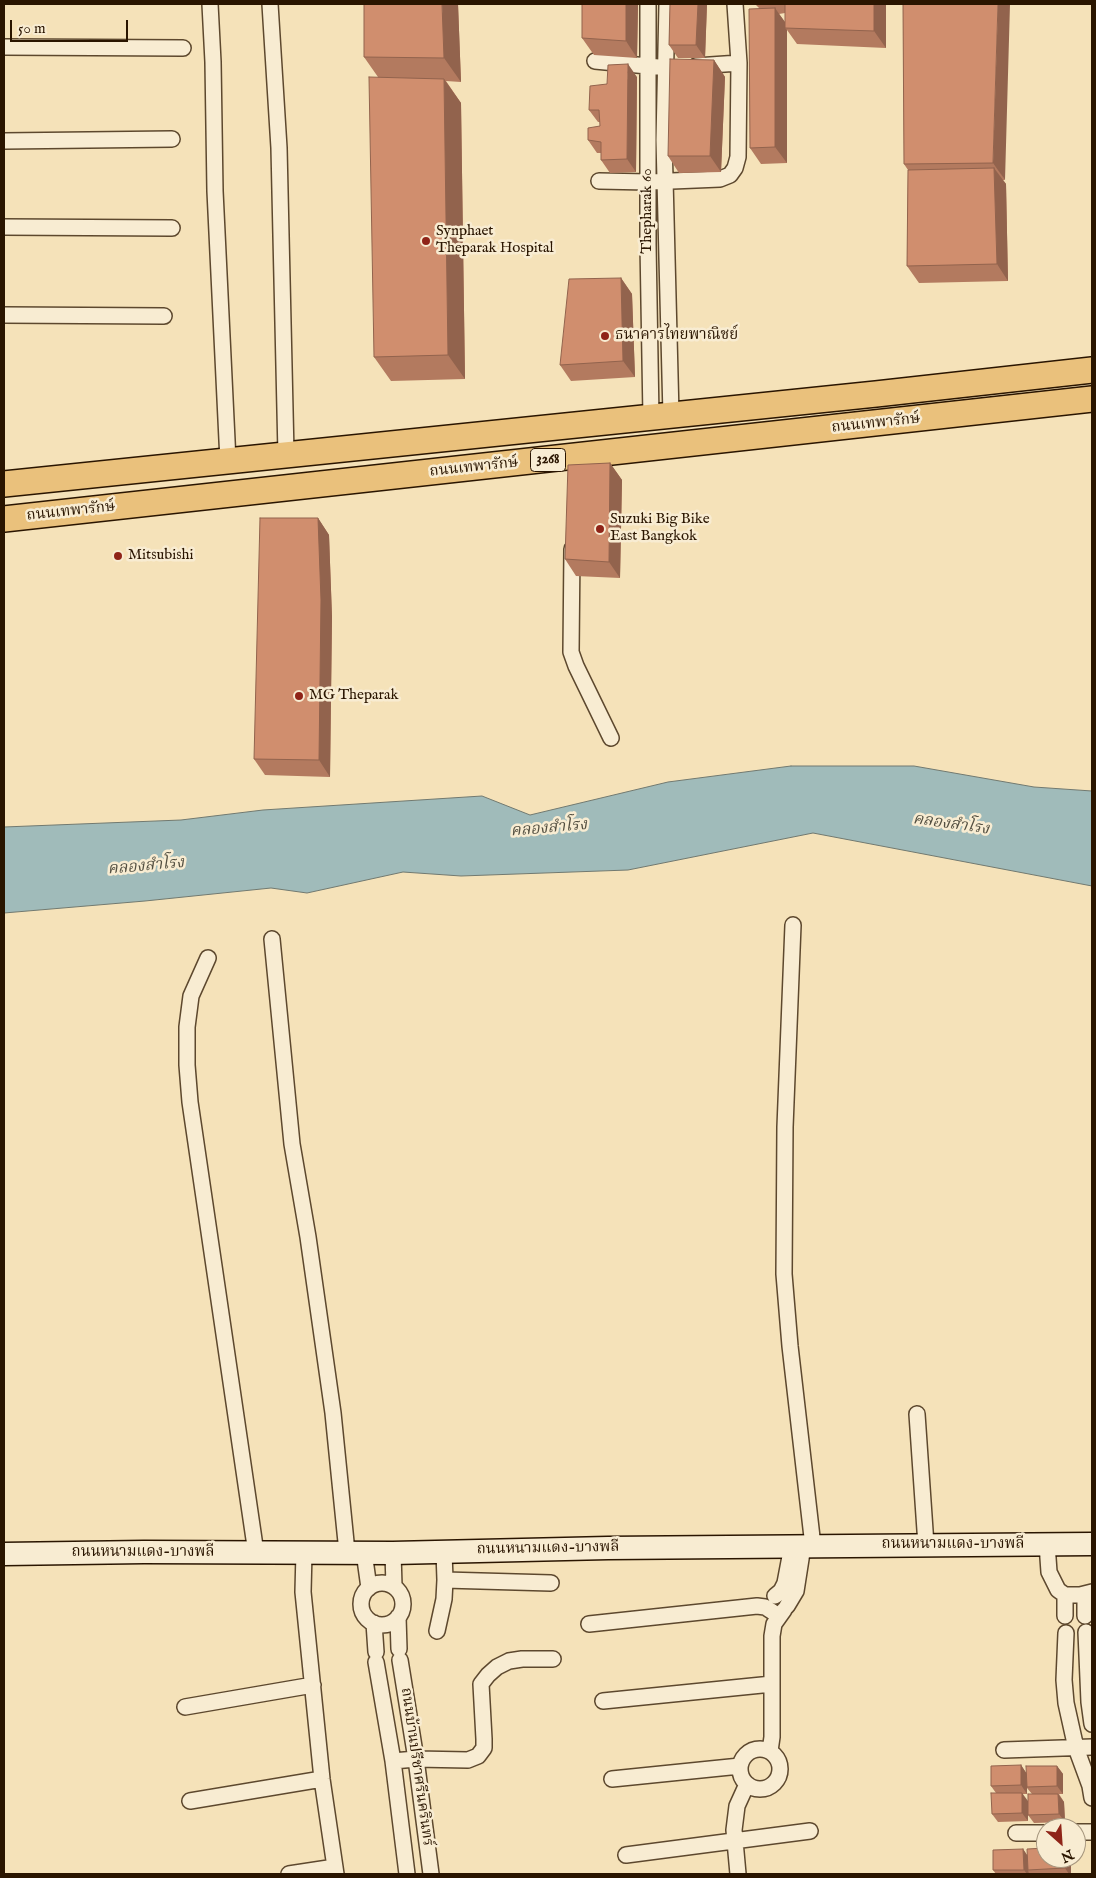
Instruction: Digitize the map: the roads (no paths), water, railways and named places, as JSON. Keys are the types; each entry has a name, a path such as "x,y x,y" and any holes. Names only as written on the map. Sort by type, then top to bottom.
{"main road":[{"name":"ถนนเทพารักษ์","path":"4,484 1092,370"},
{"name":"ถนนเทพารักษ์","path":"4,519 571,462 1092,399"},
{"name":"ถนนหนามแดง-บางพลี","path":"4,1554 393,1553 608,1548 1092,1544"}],"street":[{"path":"210,4 215,191 228,461"},
{"path":"270,4 279,148 286,454"},
{"name":"Thepharak 60","path":"648,4 648,244 661,416"},
{"name":"Thepharak 60","path":"661,416 667,244 664,140 667,4"},
{"path":"599,181 648,182 720,179 730,175 735,168 738,156 739,63 735,4"},
{"path":"4,47 182,48"},
{"path":"595,60 648,67 739,63"},
{"path":"4,140 172,139"},
{"path":"4,227 172,228"},
{"path":"648,244 667,244"},
{"path":"4,315 164,316"},
{"path":"572,537 571,652 611,738"},
{"path":"770,1751 772,1737 772,1636 763,1616 796,1590 803,1546 784,1274 785,1127 793,924"},
{"path":"272,939 292,1144 356,1552 368,1588"},
{"path":"208,958 191,996 187,1027 187,1065 190,1102 256,1553"},
{"path":"917,1414 926,1545"},
{"path":"1047,1544 1049,1572 1058,1590 1066,1595 1089,1593 1085,1616"},
{"path":"289,1874 335,1871 322,1779 314,1685 303,1592 304,1552"},
{"path":"437,1631 446,1580 444,1552"},
{"path":"393,1553 394,1586 402,1597 403,1604 398,1617 386,1624 374,1623 367,1618 361,1606 364,1593 368,1588 378,1583 394,1586"},
{"path":"446,1580 551,1582"},
{"path":"1066,1595 1066,1616"},
{"path":"589,1624 757,1606 777,1606"},
{"name":"ถนนบ้านปรีชาศรีนครินทร์","path":"398,1617 400,1655 431,1874"},
{"name":"ถนนบ้านปรีชาศรีนครินทร์","path":"374,1623 376,1657 393,1761 407,1874"},
{"path":"1086,1632 1090,1658 1089,1702 1092,1724"},
{"path":"1066,1633 1064,1656 1066,1702 1076,1748 1092,1787"},
{"path":"1064,1656 1090,1658"},
{"path":"393,1761 416,1759 468,1760 478,1756 484,1748 481,1684 496,1667 509,1661 552,1659"},
{"path":"603,1701 772,1684"},
{"path":"185,1707 314,1685"},
{"path":"1004,1750 1092,1748"},
{"path":"760,1749 770,1751 777,1757 780,1766 779,1776 773,1784 765,1788 755,1788 746,1784 741,1776 740,1766 744,1757 751,1751 760,1749"},
{"path":"612,1779 740,1766"},
{"path":"190,1801 322,1779"},
{"path":"738,1874 734,1830 735,1814 746,1784"},
{"path":"626,1855 810,1831"},
{"path":"1016,1833 1036,1833"}],"water":[{"name":"คลองสำโรง","path":"791,766 914,766 1034,787 1092,791 1092,886 813,833 628,870 461,876 403,872 307,893 271,888 4,913 4,827 181,820 263,810 482,796 530,815 668,782"}],"place":[{"name":"Synphaet Theparak Hospital","path":"426,241"},
{"name":"ธนาคารไทยพาณิชย์","path":"605,336"},
{"name":"Suzuki Big Bike East Bangkok","path":"600,529"},
{"name":"Mitsubishi","path":"118,556"},
{"name":"MG Theparak","path":"299,696"}]}
